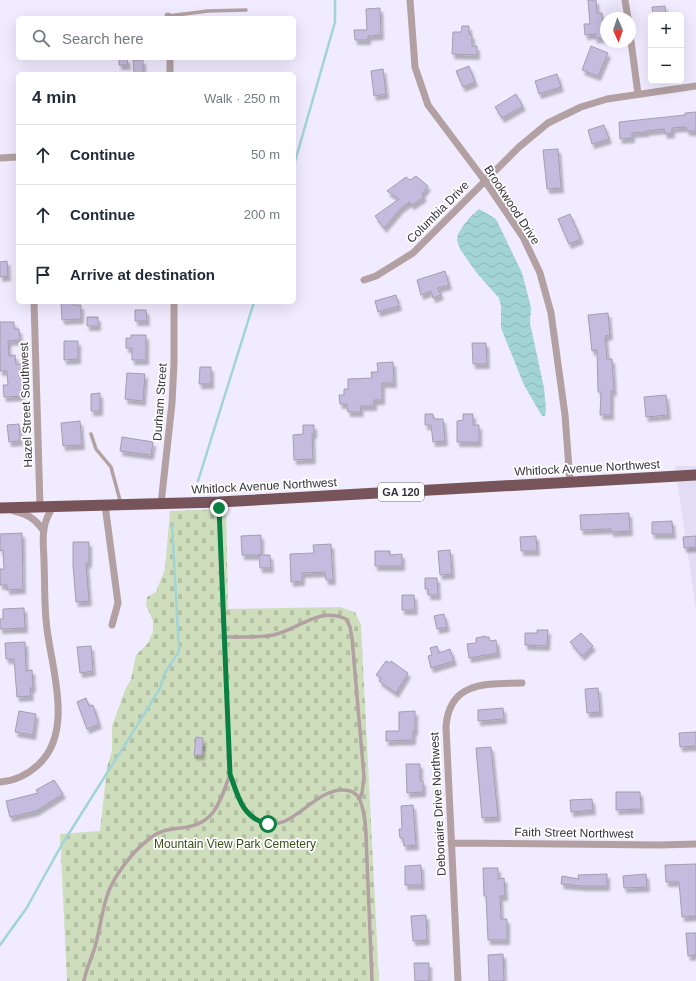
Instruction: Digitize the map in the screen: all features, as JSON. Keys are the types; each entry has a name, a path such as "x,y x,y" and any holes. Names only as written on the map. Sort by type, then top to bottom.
{"highway":[{"name":"Whitlock Avenue Northwest","path":"0,508 219,502 696,476"}],"street":[{"name":"Brookwood Drive","path":"410,0 415,67 428,105 485,181 523,237 540,273 551,313 564,415 570,482"},
{"path":"625,0 627,12"},
{"path":"632,48 638,94"},
{"path":"170,60 170,72"},
{"name":"Columbia Drive","path":"364,280 376,276 413,253 519,147 548,123 581,107 607,99 696,86"},
{"path":"0,158 16,157"},
{"name":"Hazel Street Southwest","path":"34,304 40,507"},
{"name":"Durham Street","path":"161,504 172,404 174,304"},
{"path":"105,505 118,603 112,625"},
{"path":"0,782 23,776 37,766 46,757 52,746 57,730 58,709 56,685 46,627 43,530 53,507"},
{"path":"0,508 29,515 43,530"},
{"name":"Debonaire Drive Northwest","path":"458,981 446,716 450,706 456,698 465,691 476,686 488,684 522,683"},
{"name":"Faith Street Northwest","path":"451,843 696,844"}],"lane":[{"path":"175,16 208,11 246,10"},
{"path":"91,434 96,449 111,466 121,505"},
{"path":"219,502 230,774 240,803 248,814 252,818 268,824 285,821 317,798 327,793 336,790 349,790 356,794 363,814 366,845 372,981"},
{"path":"224,637 275,634 283,632 302,622 326,615 334,615 346,619 350,627 352,638 364,777 362,793 359,799"},
{"path":"84,981 96,944 113,881 132,856 148,839 164,830 190,827 206,821 214,812 221,800 230,774"}],"shaded area":[{"path":"675,466 696,466 696,610"}],"green space":[{"name":"Mountain View Park Cemetery","path":"226,509 228,609 340,607 355,612 361,625 379,981 67,981 60,834 100,831 107,767 112,751 112,726 125,690 131,679 136,655 148,643 153,632 153,621 146,605 147,597 156,592 165,569 170,511"}],"water":[{"path":"479,209 496,219 522,273 531,307 530,323 544,388 546,409 545,416 542,416 524,385 501,328 501,306 499,298 476,272 460,249 457,240 458,234 463,226"}],"building":[{"path":"588,0 596,0 597,13 600,13 600,38 594,38 596,34 585,35 584,24 590,24"},
{"path":"665,6 666,12 653,12 652,7"},
{"path":"380,8 381,35 368,36 368,40 355,40 354,30 367,30 366,9"},
{"path":"462,26 469,26 469,34 472,35 472,46 477,46 477,55 452,54 453,32 461,32"},
{"path":"591,46 608,53 598,76 582,70"},
{"path":"119,60 127,60 128,65 119,65"},
{"path":"133,60 143,60 143,72 134,72"},
{"path":"469,66 475,82 463,87 456,71"},
{"path":"383,69 386,94 374,96 371,71"},
{"path":"557,74 561,87 539,94 535,81"},
{"path":"516,94 523,106 502,118 495,107"},
{"path":"696,112 696,131 687,131 686,127 672,128 672,133 665,134 664,129 646,131 632,133 632,138 620,139 619,122 685,115 685,113"},
{"path":"604,125 609,139 592,144 588,130"},
{"path":"558,149 561,188 547,189 543,150"},
{"path":"416,176 428,186 422,194 424,197 412,205 409,202 401,208 384,228 375,216 399,199 387,191 406,177 410,180"},
{"path":"570,214 581,239 569,244 558,219"},
{"path":"7,261 8,276 0,277 0,262"},
{"path":"445,271 449,285 438,288 441,295 433,298 431,291 421,295 417,280"},
{"path":"396,295 399,306 378,312 375,301"},
{"path":"61,304 81,305 81,319 62,320"},
{"path":"135,310 146,310 147,321 135,321"},
{"path":"608,313 610,335 605,336 607,359 612,359 614,391 611,391 611,415 600,415 601,392 598,392 597,350 592,351 588,315"},
{"path":"87,317 98,317 98,326 87,326"},
{"path":"0,322 14,322 14,329 19,329 20,340 8,341 9,356 15,355 16,364 21,364 22,396 4,397 3,385 8,385 7,371 0,371"},
{"path":"131,335 146,335 146,360 132,360 132,348 126,348 126,338 131,338"},
{"path":"64,341 78,341 78,359 64,360"},
{"path":"472,343 486,343 487,364 473,364"},
{"path":"393,362 394,383 382,383 382,400 374,400 374,406 360,406 361,412 348,412 347,404 340,404 339,395 344,395 344,389 348,389 348,379 372,378 371,372 378,372 377,363"},
{"path":"200,367 211,367 211,384 199,384"},
{"path":"127,373 145,374 143,401 125,399"},
{"path":"100,393 100,411 91,411 91,394"},
{"path":"666,395 668,415 646,417 644,397"},
{"path":"425,414 433,414 434,419 443,419 445,441 433,442 431,425 425,425"},
{"path":"463,414 473,414 473,425 479,425 479,442 457,442 457,421 463,420"},
{"path":"80,421 82,445 63,446 61,423"},
{"path":"19,424 20,441 9,442 7,425"},
{"path":"303,425 314,425 314,434 312,434 313,459 294,460 293,435 303,434"},
{"path":"122,437 153,442 151,455 120,451"},
{"path":"629,513 630,531 611,532 611,529 581,530 580,515"},
{"path":"672,521 673,534 652,534 652,522"},
{"path":"22,533 23,589 7,590 7,585 0,585 0,569 4,569 3,550 0,551 0,534"},
{"path":"261,535 261,555 242,555 241,536"},
{"path":"536,536 537,551 521,551 520,537"},
{"path":"696,536 696,547 684,548 683,537"},
{"path":"73,542 89,542 89,563 86,563 89,601 76,602"},
{"path":"331,544 333,580 326,580 325,572 302,573 302,581 291,582 290,554 314,553 313,545"},
{"path":"450,550 452,574 440,575 438,551"},
{"path":"375,551 390,551 390,555 402,554 402,566 375,566"},
{"path":"259,555 270,555 271,568 260,568"},
{"path":"425,578 437,578 438,595 428,595 428,589 425,589"},
{"path":"402,595 414,595 415,610 402,610"},
{"path":"24,608 25,628 0,629 0,619 3,619 3,609"},
{"path":"444,614 447,627 437,629 434,616"},
{"path":"537,630 548,630 547,646 525,645 525,633 537,633"},
{"path":"581,633 593,646 582,656 570,642"},
{"path":"485,636 489,637 490,641 496,640 498,653 469,658 467,644 476,643 476,638"},
{"path":"25,642 26,671 32,670 33,688 30,688 31,696 17,697 14,659 6,659 5,643"},
{"path":"91,646 93,671 80,673 77,647"},
{"path":"437,646 439,653 450,649 454,661 431,668 428,656 432,655 430,648"},
{"path":"386,661 390,663 391,661 408,673 396,693 379,681 381,678 376,675"},
{"path":"598,688 600,712 587,713 585,689"},
{"path":"86,698 89,706 93,705 99,724 87,729 77,702"},
{"path":"503,708 504,719 478,721 478,710"},
{"path":"19,711 36,714 33,735 15,732"},
{"path":"415,711 415,731 413,731 413,740 386,741 386,731 399,731 399,712"},
{"path":"696,732 696,746 680,747 679,733"},
{"path":"196,737 203,738 202,755 194,755"},
{"path":"491,747 498,817 482,818 476,748"},
{"path":"406,764 420,764 420,781 423,781 423,792 407,793"},
{"path":"54,780 63,794 36,811 10,817 6,801 38,793 36,790"},
{"path":"616,792 640,792 641,809 616,810"},
{"path":"592,799 593,810 571,812 570,800"},
{"path":"413,805 416,845 404,846 403,838 400,838 399,829 402,829 401,806"},
{"path":"696,864 696,916 682,917 679,882 666,882 665,865"},
{"path":"421,865 422,885 405,885 405,866"},
{"path":"483,868 498,868 498,879 504,878 505,896 500,896 501,919 507,919 507,940 488,940"},
{"path":"607,874 607,886 561,884 562,876 579,879 578,875"},
{"path":"646,874 647,887 624,888 623,876"},
{"path":"426,915 427,940 413,941 411,916"},
{"path":"686,933 696,933 696,955 688,956"},
{"path":"503,954 504,981 489,981 488,955"},
{"path":"414,963 429,963 429,981 415,981"}],"waterway":[{"path":"296,158 335,22 335,0"},
{"path":"198,481 253,304"},
{"path":"0,945 26,909 61,846 160,688 165,673 179,651 172,524"}],"route":[{"path":"219,508 230,774 240,803 248,814 252,818 268,824"}]}
